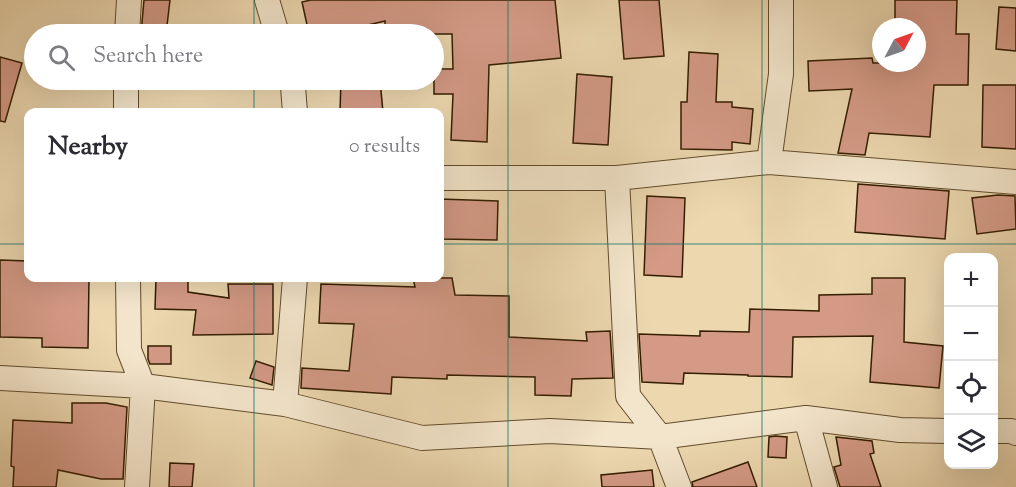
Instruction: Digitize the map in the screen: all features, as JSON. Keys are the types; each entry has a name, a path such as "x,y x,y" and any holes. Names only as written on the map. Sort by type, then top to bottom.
{"street":[{"path":"128,24 129,0"},
{"path":"267,0 274,24"},
{"path":"769,162 781,74 781,0"},
{"path":"126,90 126,108"},
{"path":"293,90 295,108"},
{"path":"444,178 618,177 769,162 1016,182"},
{"path":"618,177 628,396 660,437 679,487"},
{"path":"129,282 129,350 143,386 137,487"},
{"path":"285,404 296,282"},
{"path":"0,378 143,386 285,404 422,438 550,431 660,437 806,418 900,430 944,431"},
{"path":"806,418 825,487"}],"building":[{"path":"144,0 170,0 167,24 142,24"},
{"path":"311,0 555,0 561,58 489,65 487,142 451,140 453,94 434,94 434,90 444,90 444,69 453,69 452,34 444,34 444,24 385,24 385,21 372,24 307,24 302,2"},
{"path":"619,0 659,0 664,56 624,59"},
{"path":"895,0 957,0 956,34 969,34 968,85 934,85 930,137 869,133 865,155 838,153 852,89 809,91 808,61 872,58 872,72 926,72 926,18 895,18"},
{"path":"999,7 1016,8 1016,51 996,49"},
{"path":"689,52 718,54 716,102 732,102 732,107 753,109 750,144 732,142 732,150 681,149 681,102 687,102"},
{"path":"0,57 22,63 5,122 0,121"},
{"path":"577,74 612,77 608,145 573,143"},
{"path":"983,85 1016,85 1016,149 982,147"},
{"path":"341,90 381,90 383,108 340,108"},
{"path":"858,184 949,191 945,239 855,232"},
{"path":"647,196 685,198 682,277 644,275"},
{"path":"1015,196 1016,229 977,234 972,198"},
{"path":"444,199 498,201 497,240 444,239"},
{"path":"0,260 24,261 24,282 89,282 88,348 42,347 42,338 0,337"},
{"path":"444,278 452,278 455,295 509,296 509,337 587,341 586,332 610,331 613,378 572,379 571,396 535,395 535,377 447,375 447,379 392,377 391,394 301,388 302,368 349,371 354,324 319,323 321,284 415,287 414,282 444,282"},
{"path":"872,278 905,278 904,342 943,346 939,388 870,382 873,336 793,337 792,377 684,373 683,384 642,382 639,334 700,336 700,331 749,332 750,309 819,311 819,295 872,294"},
{"path":"156,282 188,282 188,292 229,298 228,284 273,284 273,334 193,335 196,310 155,309"},
{"path":"148,346 171,346 171,364 150,364"},
{"path":"256,361 274,367 272,385 250,378"},
{"path":"72,403 106,403 127,407 123,479 101,479 58,470 56,487 13,487 14,467 11,466 13,420 72,423"},
{"path":"769,437 787,437 786,458 768,457"},
{"path":"836,437 872,441 874,453 870,454 881,487 840,487 834,467 841,465"},
{"path":"748,462 757,487 693,487 692,482"},
{"path":"170,463 194,464 192,487 169,487"},
{"path":"652,470 654,487 602,487 601,475"}]}
